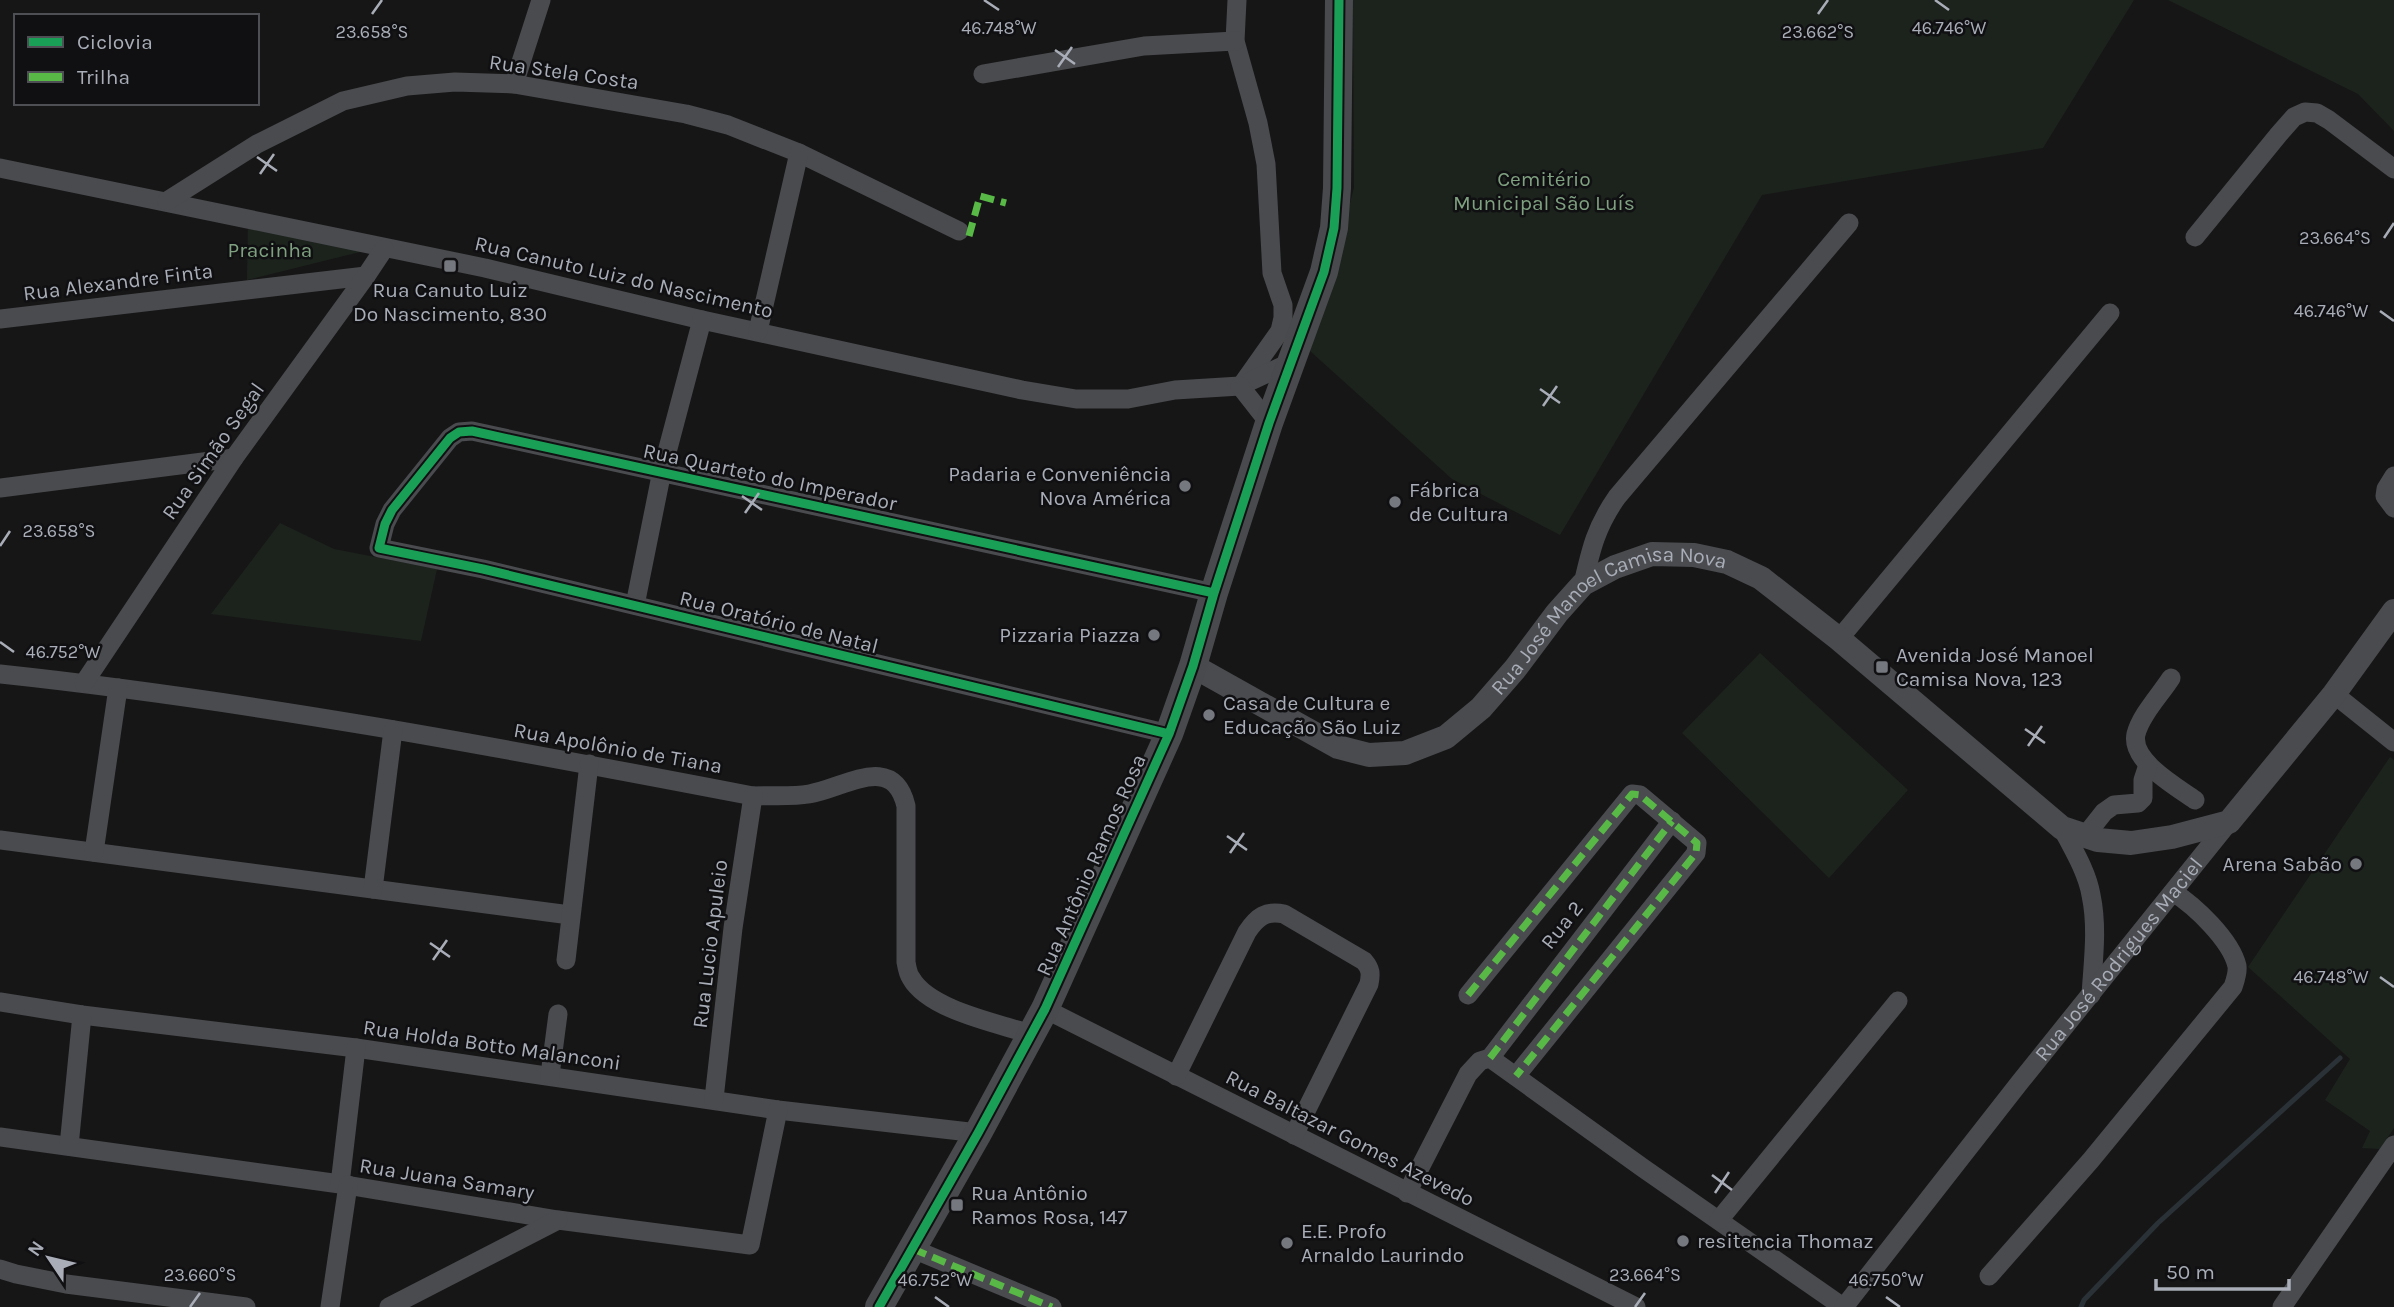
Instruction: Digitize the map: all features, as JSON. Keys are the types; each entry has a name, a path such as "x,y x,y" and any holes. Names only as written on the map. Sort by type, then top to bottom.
{"main road":[{"name":"Rua Antônio Ramos Rosa","path":"879,1307 1045,1009 1169,734 1194,666 1214,593 1269,423 1324,272 1334,228 1339,0"}],"street":[{"path":"514,84 541,0"},
{"path":"1237,0 1235,41 1258,123 1266,164 1272,274 1283,305 1280,331 1240,386 1269,423"},
{"path":"983,74 1144,46 1235,41"},
{"name":"Rua Stela Costa","path":"167,201 257,144 343,101 407,86 455,82 514,84 686,114 727,125 799,153 959,231"},
{"path":"2195,237 2278,134 2294,117 2305,112 2317,113 2329,120 2394,169"},
{"path":"758,331 799,153"},
{"name":"Rua Canuto Luiz do Nascimento","path":"0,168 485,268 702,320 1022,390 1076,399 1128,399 1175,390 1240,386 1291,362"},
{"path":"1583,584 1594,537 1603,517 1617,497 1849,223"},
{"name":"Rua Simão Segal","path":"84,683 234,458 384,248"},
{"name":"Rua Alexandre Finta","path":"0,319 366,276"},
{"path":"1839,639 2110,313"},
{"path":"635,605 662,471 702,320"},
{"name":"Rua Quarteto do Imperador","path":"379,548 392,510 450,438 458,432 472,431 1214,593"},
{"path":"0,488 234,458"},
{"path":"2394,476 2385,496 2394,508"},
{"name":"Rua Oratório de Natal","path":"379,548 483,569 1169,734"},
{"name":"Rua José Manoel Camisa Nova","path":"1194,666 1338,747 1369,755 1405,753 1446,737 1481,708 1583,584 1615,567 1652,554 1694,555 1727,562 1761,578 2074,832 2078,859 2091,893 2095,927 2091,995"},
{"name":"Rua José Rodrigues Maciel","path":"1490,1058 1843,1307 2334,694 2394,611"},
{"name":"Rua Apolônio de Tiana","path":"0,674 84,683 393,730 753,796 808,794 866,776 879,776 902,791 906,806 906,962 910,977 935,1000 962,1012 1030,1034"},
{"path":"2171,678 2136,733 2136,744 2148,765 2195,800"},
{"path":"94,852 118,688"},
{"path":"2334,694 2394,742"},
{"path":"373,889 393,730"},
{"path":"566,960 589,764"},
{"path":"2074,832 2114,805 2138,803 2143,798 2143,780 2148,765"},
{"name":"Rua 2","path":"1468,995 1629,796 1635,793 1640,795 1672,821 1490,1058"},
{"name":"Rua Lucio Apuleio","path":"714,1099 733,928 753,796"},
{"path":"1516,1076 1696,853 1697,843 1672,821"},
{"path":"2074,832 2098,840 2131,843 2172,837 2229,822"},
{"path":"0,840 570,915"},
{"path":"1989,1276 2091,1160 2233,987 2238,969 2231,951 2191,904 2173,892"},
{"path":"1176,1076 1251,926 1264,914 1284,914 1364,961 1371,975 1369,984 1294,1135"},
{"path":"1719,1220 1898,1001"},
{"name":"Rua Holda Botto Malanconi","path":"0,1002 82,1015 356,1048 778,1110 978,1133"},
{"name":"Rua Baltazar Gomes Azevedo","path":"1045,1009 1636,1307"},
{"path":"550,1075 558,1014"},
{"path":"69,1146 82,1015"},
{"path":"330,1307 356,1048"},
{"path":"1407,1193 1468,1074 1480,1061 1490,1058"},
{"name":"Rua Juana Samary","path":"0,1137 344,1185 558,1220 750,1245 778,1110"},
{"path":"2282,1307 2394,1144"},
{"path":"388,1307 558,1220"},
{"path":"913,1249 1052,1307"},
{"path":"0,1269 16,1275 66,1284 246,1307"}],"green space":[{"name":"Cemitério Municipal São Luís","path":"1353,0 2134,0 2043,148 1762,195 1560,535 1452,479 1310,351 1354,188"},
{"path":"2168,0 2394,0 2394,131 2358,94"},
{"name":"Pracinha","path":"248,222 364,251 247,280"},
{"path":"280,523 334,549 437,569 421,641 211,614"},
{"path":"1760,653 1908,790 1829,878 1682,733"},
{"name":"Arena Sabão","path":"2390,757 2394,760 2394,1128 2380,1149 2362,1148 2370,1131 2325,1100 2350,1059 2248,967"}],"waterway":[{"path":"2081,1307 2084,1300 2158,1223 2340,1058"}],"marked path":[{"path":"969,236 980,196 1006,203"},
{"path":"1468,995 1632,794 1640,795 1697,843 1696,853 1516,1076"},
{"path":"1490,1058 1672,821"},
{"path":"913,1249 1052,1307"}],"cycle path":[{"path":"879,1307 1045,1009 1169,734 1193,666 1269,423 1324,272 1334,228 1337,188 1339,0"},
{"path":"1169,734 483,569 379,548 385,524 392,510 450,438 459,432 472,431 1214,593"}],"place":[{"name":"Rua Canuto Luiz Do Nascimento, 830","path":"450,266"},
{"name":"Padaria e Conveniência Nova América","path":"1185,486"},
{"name":"Fábrica de Cultura","path":"1395,502"},
{"name":"Pizzaria Piazza","path":"1154,635"},
{"name":"Avenida José Manoel Camisa Nova, 123","path":"1882,667"},
{"name":"Casa de Cultura e Educação São Luiz","path":"1209,715"},
{"name":"Arena Sabão","path":"2356,864"},
{"name":"Rua Antônio Ramos Rosa, 147","path":"957,1205"},
{"name":"resitencia Thomaz","path":"1683,1241"},
{"name":"E.E. Profº Arnaldo Laurindo","path":"1287,1243"}]}
